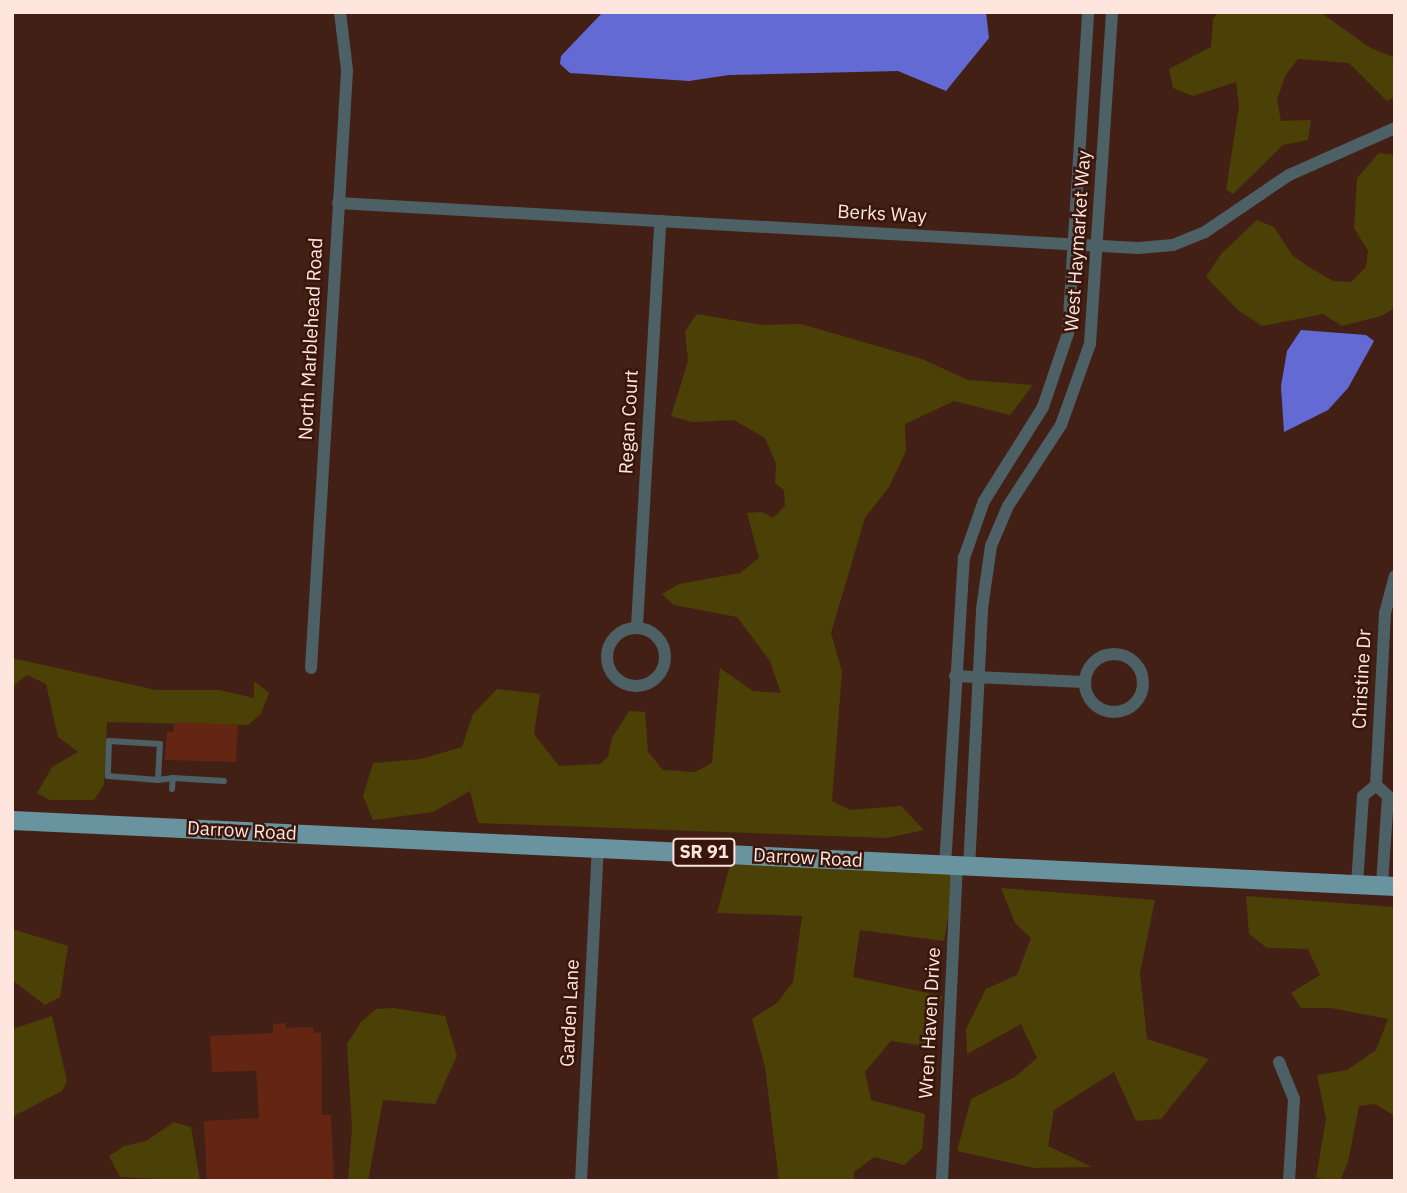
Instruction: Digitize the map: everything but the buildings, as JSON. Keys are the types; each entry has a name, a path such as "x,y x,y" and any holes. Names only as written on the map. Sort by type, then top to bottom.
{"main road":[{"name":"Darrow Road","path":"12,820 1388,886"}],"street":[{"name":"North Marblehead Road","path":"311,667 347,70 340,12"},
{"name":"West Haymarket Way","path":"957,867 956,676 961,576 968,539 988,494 1053,385 1068,333 1088,12"},
{"name":"West Haymarket Way","path":"957,867 991,546 1008,506 1061,425 1079,381 1094,322 1112,12"},
{"name":"Berks Way","path":"338,203 1138,248 1183,240 1219,223 1289,175 1395,128"},
{"name":"Regan Court","path":"637,626 660,221"},
{"name":"Christine Dr","path":"1357,884 1363,796 1376,785 1385,613 1395,576"},
{"path":"637,626 652,631 662,643 666,658 661,673 649,683 634,687 619,682 609,670 606,655 610,640 622,630 637,626"},
{"path":"1115,654 1135,664 1144,685 1139,699 1127,710 1112,713 1098,708 1088,697 1084,682 1095,662 1115,654"},
{"path":"956,676 1084,682"},
{"name":"Christine Dr","path":"1376,785 1388,796 1388,886"},
{"name":"Garden Lane","path":"582,1181 598,847"},
{"name":"Wren Haven Drive","path":"942,1181 957,867"},
{"path":"1279,1062 1294,1099 1289,1181"}],"lane":[{"path":"158,780 160,744 109,741 107,776 158,780 173,778 224,781"},
{"path":"172,789 173,778"}],"shaded area":[{"path":"603,12 986,12 989,38 946,91 898,71 729,75 689,81 570,73 560,64 561,56"},
{"path":"1218,12 1320,12 1369,47 1395,58 1395,96 1387,101 1349,63 1298,59 1285,76 1277,100 1281,121 1311,120 1308,140 1283,145 1233,194 1226,190 1239,106 1236,82 1193,96 1173,88 1169,69 1211,47 1213,19"},
{"path":"1379,153 1395,155 1395,308 1381,316 1342,326 1323,314 1262,326 1238,310 1206,277 1221,254 1257,220 1274,227 1292,255 1309,267 1333,281 1351,282 1366,267 1368,251 1354,228 1357,178"},
{"path":"697,314 762,325 801,324 922,359 968,380 1033,385 1010,415 954,401 905,424 906,451 889,487 865,518 831,633 842,672 832,801 850,810 901,806 924,830 887,838 478,823 470,791 433,812 373,820 363,796 373,763 421,759 462,747 473,714 497,689 540,694 534,734 559,766 600,764 608,757 612,738 629,711 645,712 648,752 663,770 695,772 712,763 720,668 753,691 781,693 770,661 737,617 674,605 662,594 679,584 740,573 759,558 747,513 762,512 773,518 785,506 784,490 775,483 776,464 765,438 734,420 692,422 671,416 688,361 685,331"},
{"path":"1301,330 1366,335 1374,341 1348,388 1328,410 1284,432 1281,386 1287,351"},
{"path":"12,658 156,690 219,690 254,698 254,681 269,693 261,714 248,725 107,722 104,785 94,800 50,800 37,793 52,767 78,752 58,737 46,684 27,675 12,687"},
{"path":"733,854 957,867 944,941 860,930 853,977 942,996 931,1047 891,1041 865,1072 871,1100 925,1114 922,1149 904,1165 874,1157 854,1172 854,1181 779,1181 765,1067 752,1019 777,1003 793,982 802,916 717,913"},
{"path":"1001,888 1155,900 1140,973 1147,1039 1209,1059 1161,1119 1136,1121 1114,1072 1054,1110 1048,1146 1092,1167 1034,1168 957,1151 971,1099 1015,1077 1037,1058 1021,1024 967,1054 966,1029 986,989 1017,975 1031,938 1015,923"},
{"path":"1246,896 1395,907 1395,1116 1375,1104 1359,1106 1348,1162 1340,1181 1316,1178 1326,1119 1317,1075 1347,1070 1376,1050 1388,1019 1331,1008 1301,1008 1291,993 1320,975 1308,949 1267,948 1249,934"},
{"path":"12,929 68,946 60,997 45,1005 12,980"},
{"path":"393,1008 445,1016 457,1056 435,1104 383,1100 368,1181 348,1181 352,1129 347,1044 361,1022 376,1009"},
{"path":"52,1016 67,1081 62,1091 12,1117 12,1029"},
{"path":"174,1122 191,1127 200,1181 120,1177 109,1156 124,1146 146,1141"}]}
